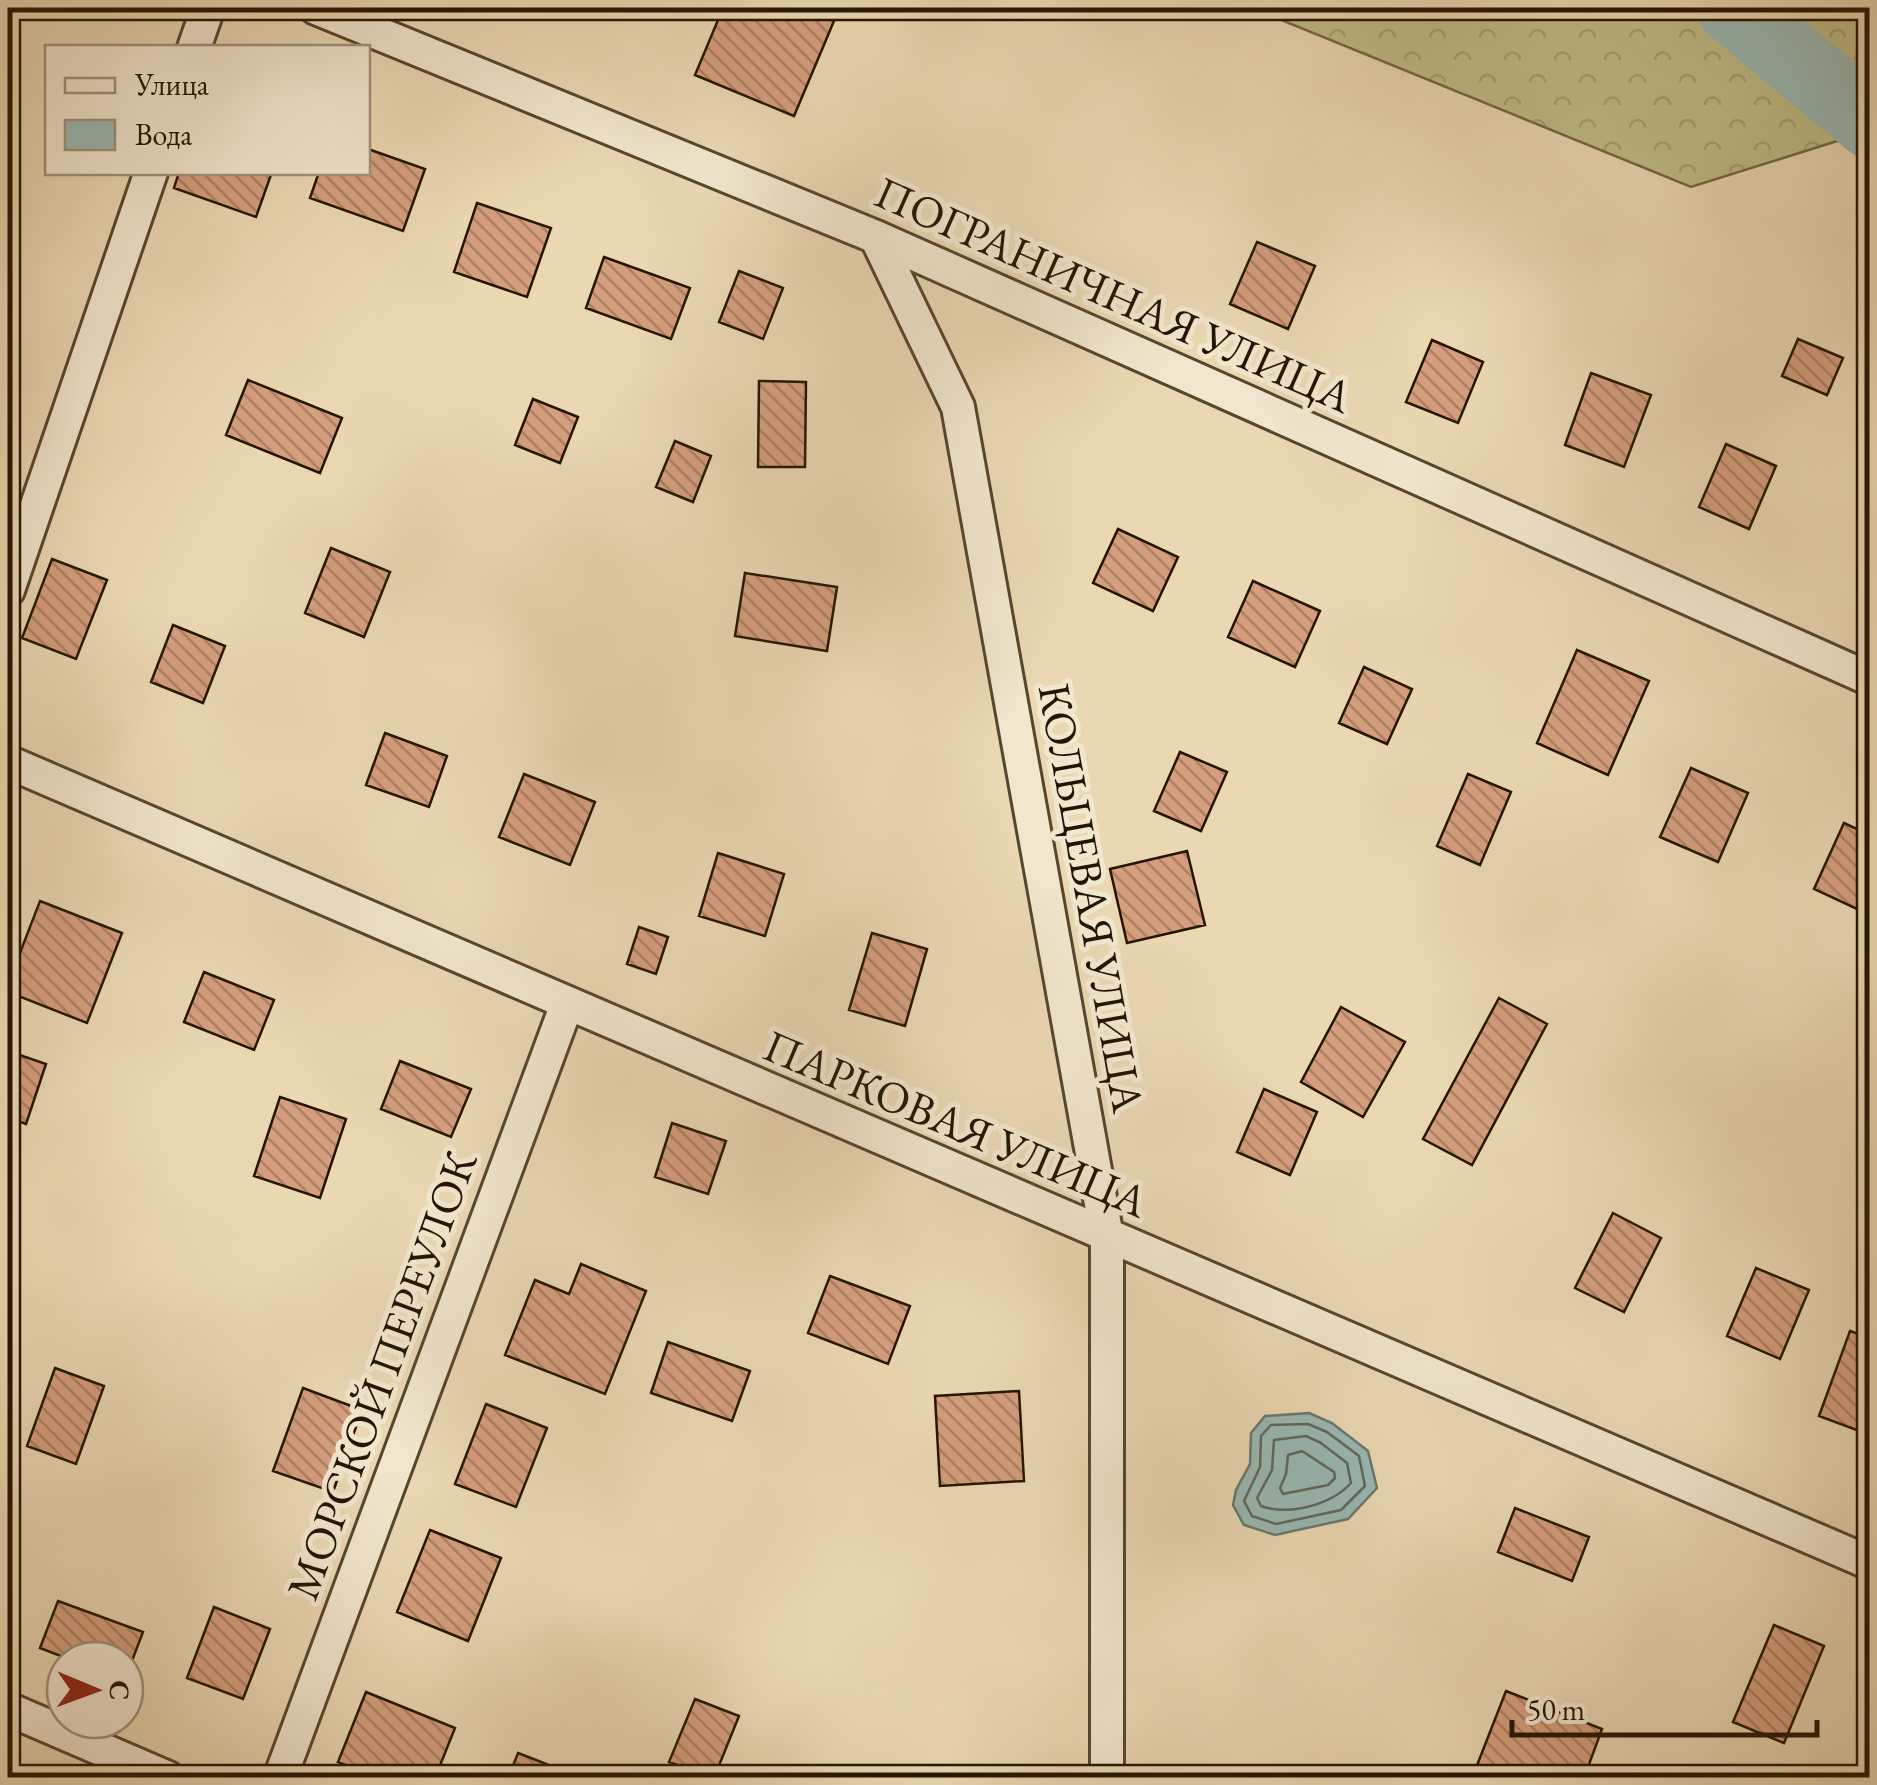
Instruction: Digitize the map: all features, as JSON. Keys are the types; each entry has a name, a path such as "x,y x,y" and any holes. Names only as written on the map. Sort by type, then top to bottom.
{"street":[{"path":"195,45 208,8"},
{"name":"ПОГРАНИЧНАЯ УЛИЦА","path":"316,8 876,236 1870,679"},
{"path":"8,590 150,175"},
{"name":"КОЛЬЦЕВАЯ УЛИЦА","path":"876,236 958,408 1106,1237 1106,1778"},
{"name":"ПАРКОВАЯ УЛИЦА","path":"8,762 1870,1563"},
{"name":"МОРСКОЙ ПЕРЕУЛОК","path":"280,1778 567,1004"},
{"path":"8,1709 168,1778"}],"green space":[{"path":"1252,8 1869,8 1869,131 1691,187"}],"water":[{"path":"1309,1413 1332,1423 1368,1451 1377,1488 1348,1519 1275,1535 1244,1525 1233,1505 1250,1464 1251,1433 1265,1416"}],"building":[{"path":"723,8 839,9 794,116 695,75"},
{"path":"370,150 425,169 403,231 310,198 318,175 370,175"},
{"path":"178,175 271,175 256,217 174,188"},
{"path":"477,203 551,228 527,297 454,272"},
{"path":"1257,242 1315,266 1288,329 1230,304"},
{"path":"604,257 690,288 671,339 586,308"},
{"path":"739,271 783,288 763,339 719,322"},
{"path":"1798,339 1843,358 1827,395 1782,376"},
{"path":"1432,340 1483,362 1458,423 1406,402"},
{"path":"1591,373 1651,395 1624,467 1565,445"},
{"path":"248,380 342,418 320,473 226,435"},
{"path":"759,381 806,382 805,467 758,467"},
{"path":"533,399 578,417 560,463 515,445"},
{"path":"675,441 711,456 693,502 656,487"},
{"path":"1726,444 1776,466 1749,529 1699,507"},
{"path":"1118,529 1178,557 1153,611 1093,583"},
{"path":"331,548 390,572 364,637 305,613"},
{"path":"52,559 107,580 76,659 22,638"},
{"path":"745,573 837,587 827,651 735,636"},
{"path":"1253,581 1320,611 1295,667 1228,637"},
{"path":"173,625 225,646 203,703 151,682"},
{"path":"1577,650 1649,681 1608,775 1537,743"},
{"path":"1364,667 1412,689 1387,744 1339,723"},
{"path":"385,733 447,756 429,807 366,785"},
{"path":"1180,752 1227,772 1201,831 1154,811"},
{"path":"1691,768 1748,793 1718,862 1660,837"},
{"path":"524,774 595,802 570,865 499,837"},
{"path":"1468,774 1511,792 1480,865 1437,846"},
{"path":"1844,823 1870,835 1870,915 1814,889"},
{"path":"1187,851 1205,925 1127,943 1110,869"},
{"path":"718,853 784,874 765,936 699,916"},
{"path":"40,901 122,933 87,1023 8,992"},
{"path":"639,927 668,937 656,974 627,964"},
{"path":"872,933 927,949 905,1026 849,1010"},
{"path":"204,972 274,1000 254,1050 184,1022"},
{"path":"1499,998 1547,1024 1472,1165 1423,1139"},
{"path":"1341,1007 1405,1042 1363,1117 1301,1082"},
{"path":"8,1051 46,1064 26,1124 8,1117"},
{"path":"400,1061 471,1089 451,1137 381,1109"},
{"path":"1264,1089 1317,1112 1290,1175 1237,1152"},
{"path":"280,1097 346,1119 320,1198 254,1176"},
{"path":"672,1123 726,1141 708,1194 655,1177"},
{"path":"1613,1213 1661,1238 1624,1312 1575,1288"},
{"path":"581,1264 646,1291 605,1394 505,1355 535,1280 569,1294"},
{"path":"1756,1268 1809,1290 1780,1359 1727,1336"},
{"path":"830,1276 910,1306 888,1364 808,1333"},
{"path":"1850,1331 1870,1338 1870,1435 1819,1416"},
{"path":"668,1342 750,1371 732,1421 651,1393"},
{"path":"55,1368 104,1386 76,1464 27,1446"},
{"path":"303,1388 362,1410 333,1492 273,1471"},
{"path":"1019,1391 1024,1481 940,1486 935,1396"},
{"path":"486,1404 547,1428 516,1507 455,1484"},
{"path":"1515,1508 1589,1537 1572,1581 1498,1552"},
{"path":"430,1530 501,1558 468,1641 397,1612"},
{"path":"58,1601 143,1632 140,1640 45,1640 45,1650 40,1648"},
{"path":"214,1607 270,1629 243,1699 187,1678"},
{"path":"1774,1625 1824,1646 1784,1743 1733,1722"},
{"path":"1506,1691 1602,1729 1584,1778 1472,1778"},
{"path":"366,1692 455,1728 435,1778 377,1778 338,1762"},
{"path":"695,1699 739,1716 714,1778 669,1762"},
{"path":"518,1753 582,1778 508,1778"}],"waterway":[{"path":"1733,8 1870,122"}]}
